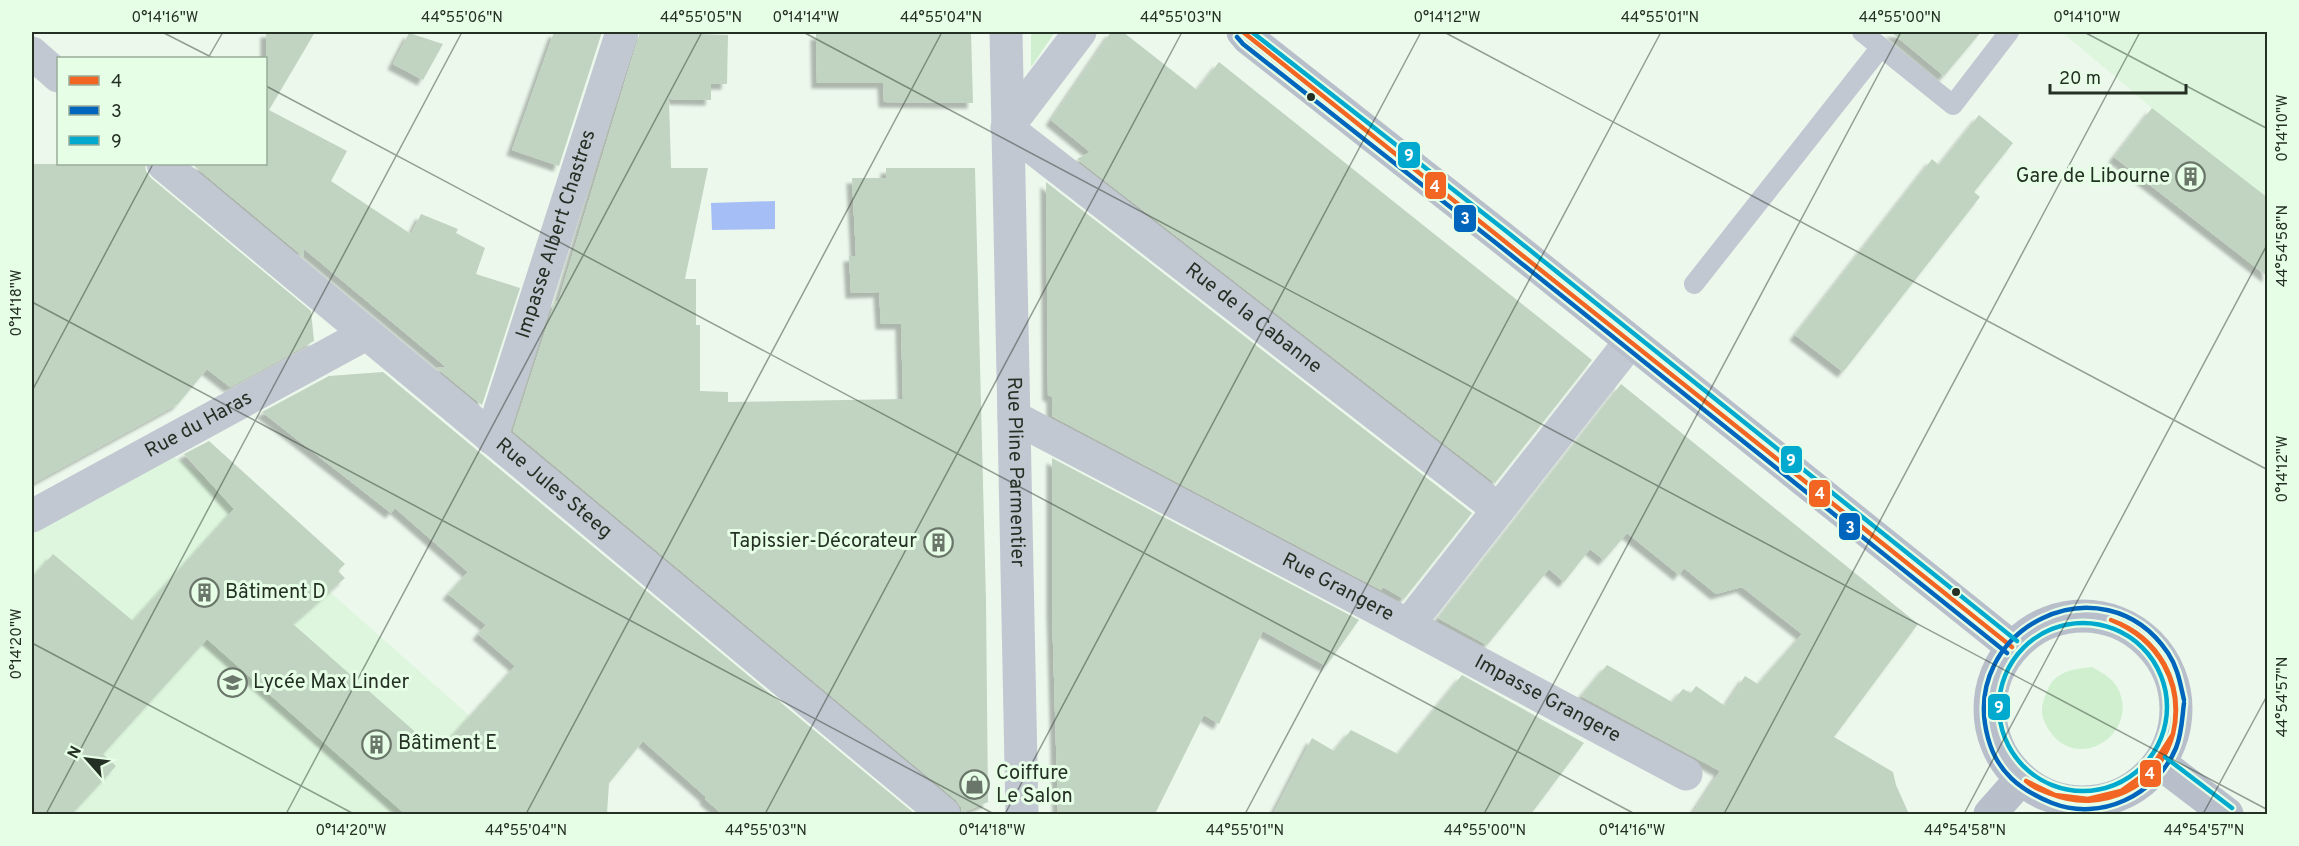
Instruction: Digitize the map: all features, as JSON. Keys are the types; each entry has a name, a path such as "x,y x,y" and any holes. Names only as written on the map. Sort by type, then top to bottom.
{"main road":[{"path":"1243,32 2012,647"},
{"path":"2079,615 2105,617 2132,629 2154,648 2169,673 2177,702 2173,734 2160,762 2137,785 2109,799 2078,802 2047,796 2020,779 2002,757 1992,730 1990,700 1997,672 2012,647 2039,627 2055,620 2079,615"},
{"path":"2160,762 2227,814"},
{"path":"1990,814 2020,779"}],"street":[{"name":"Impasse Albert Chastres","path":"491,438 622,32"},
{"name":"Rue Pline Parmentier","path":"1006,32 1022,814"},
{"path":"1008,128 1080,32"},
{"path":"32,53 57,75"},
{"name":"Rue de la Cabanne","path":"1008,128 1498,509"},
{"name":"Rue Jules Steeg","path":"164,165 944,814"},
{"name":"Rue du Haras","path":"32,516 366,334"},
{"name":"Rue Grangere","path":"1014,417 1408,625 1630,342"},
{"name":"Impasse Grangere","path":"1408,625 1686,774"}],"lane":[{"path":"1862,32 1953,105 2009,32"},
{"path":"1694,284 1881,47"}],"shaded area":[{"path":"1031,32 1055,32 1031,67"},
{"path":"2062,32 2267,32 2267,198 2152,108"},
{"name":"Lycée Max Linder","path":"174,457 201,473 285,552 580,814 32,814 32,534"},
{"path":"2092,667 2103,673 2117,687 2122,704 2121,719 2114,732 2103,742 2090,748 2075,749 2061,743 2049,730 2043,716 2043,702 2050,684 2060,675 2072,670"}],"water":[{"path":"775,201 775,229 712,230 711,203"}],"building":[{"path":"266,32 315,32 269,110 347,151 331,181 411,234 421,214 458,229 456,233 485,248 476,274 520,288 482,405 437,368 446,367 303,248 304,257 193,165 267,165"},
{"path":"554,32 602,32 559,166 512,150"},
{"path":"640,32 698,32 698,34 728,35 727,84 711,84 711,100 669,99 671,168 708,168 685,279 696,279 696,325 700,325 700,391 728,392 728,402 903,399 901,324 881,324 879,292 851,293 849,256 856,256 852,178 886,178 886,168 975,168 986,601 988,802 962,813 956,800 513,431 555,301 558,302"},
{"path":"840,32 971,32 973,103 884,102 883,83 817,83 816,34 840,34"},
{"path":"1111,32 1123,32 1197,90 1219,62 1592,360 1495,483 1077,159 1090,152 1051,120"},
{"path":"1891,32 1981,32 1944,76"},
{"path":"409,33 443,44 423,80 393,64"},
{"name":"Gare de Libourne","path":"2152,108 2268,198 2268,277 2114,157"},
{"path":"1979,115 2013,143 1974,192 1980,197 1843,372 1795,335 1932,159 1939,165"},
{"path":"32,164 145,165 151,178 311,311 314,341 230,387 207,369 178,404 32,484"},
{"path":"1046,182 1472,513 1404,599 1383,587 1381,590 1052,416 1052,397 1048,395"},
{"path":"383,372 915,814 722,814 643,741 609,783 607,814 405,814 207,639 103,754 116,766 72,814 32,814 32,578 53,554 133,621 234,509 184,454 209,441 345,564 338,571 345,578 293,624 438,752 515,666 478,634 486,625 448,594 468,572 395,508 391,513 262,412 329,376"},
{"path":"1621,384 1918,624 1834,737 1893,772 1896,785 1909,814 1692,814 1720,771 1581,696 1607,665 1672,702 1683,689 1691,693 1696,686 1725,706 1745,676 1758,684 1802,634 1742,587 1716,594 1684,568 1679,575 1627,533 1604,560 1590,549 1564,582 1549,569 1487,645 1438,618"},
{"path":"1052,458 1359,620 1326,666 1263,631 1219,724 1204,715 1155,814 1058,814 1052,610"},
{"path":"1462,675 1584,743 1531,814 1273,814 1312,738 1334,751 1351,730 1398,754"}],"transit line":[{"name":"4","path":"1243,32 2012,647"},
{"name":"9","path":"1252,32 1506,231 2017,641"},
{"name":"3","path":"1237,37 2007,653"},
{"name":"3","path":"2184,700 2174,664 2168,653 2140,625 2108,610 2075,609 2042,618 2015,637 1994,665 1984,699 1988,738 1992,750 1997,761 2011,778 2020,786 2052,803 2071,808 2089,809 2125,800 2141,791 2155,779 2167,765 2176,748 2181,731 2184,703"},
{"name":"4","path":"2111,620 2143,638 2155,650 2164,665 2175,697 2176,715 2173,734"},
{"name":"4","path":"2111,620 2128,628 2142,639 2164,665 2175,697 2173,734"},
{"name":"9","path":"2083,623 2115,629 2130,637 2142,648 2153,660 2161,675 2167,707 2161,739 2153,754 2142,766 2130,777 2115,785 2083,791 2051,785 2036,777 2024,766 2013,754 2005,739 1999,707 2005,675 2013,660 2024,648 2036,637 2051,629 2083,623"},
{"name":"4","path":"2026,781 2055,795 2088,799 2121,791 2150,770 2173,734"},
{"name":"4","path":"2026,781 2041,790 2070,799 2089,801 2108,798 2125,792 2155,769 2166,753 2173,734"},
{"name":"9","path":"2165,757 2232,808"}],"place":[{"name":"Gare de Libourne","path":"2191,177"},
{"name":"Tapissier-Décorateur","path":"938,542"},
{"name":"Bâtiment D","path":"204,593"},
{"name":"Lycée Max Linder","path":"232,683"},
{"name":"Bâtiment E","path":"377,744"},
{"name":"Coiffure Le Salon","path":"975,785"}]}
